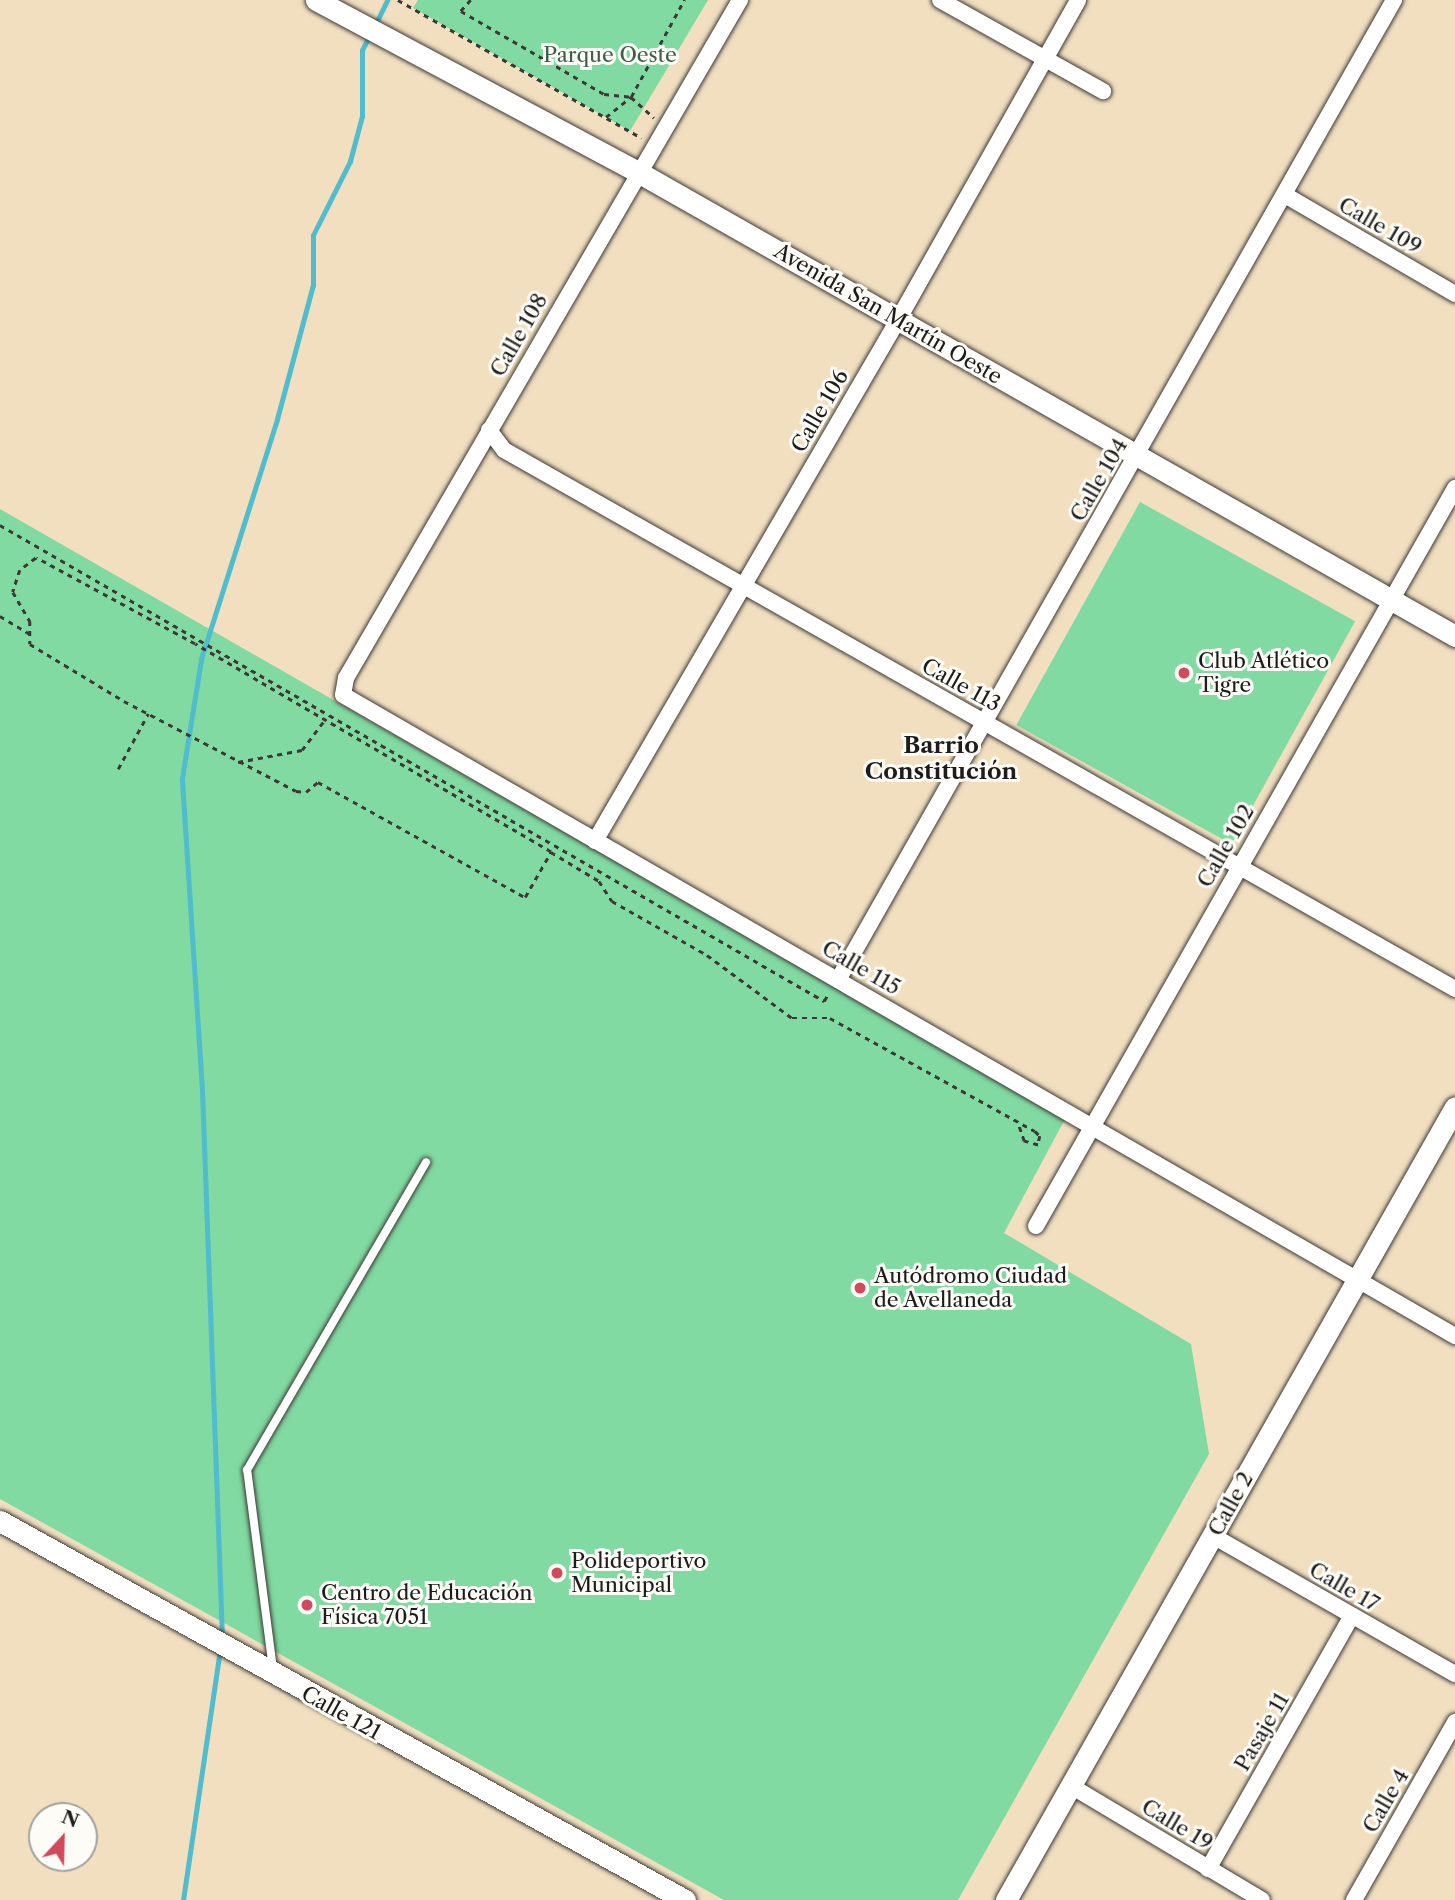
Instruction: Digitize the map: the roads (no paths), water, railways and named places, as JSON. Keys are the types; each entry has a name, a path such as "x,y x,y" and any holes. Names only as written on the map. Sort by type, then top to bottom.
{"street":[{"name":"Avenida San Martín Oeste","path":"316,0 638,172 1455,636"},
{"name":"Calle 108","path":"343,695 346,678 740,0"},
{"path":"940,0 1103,90"},
{"name":"Calle 106","path":"595,841 898,320 1078,0"},
{"name":"Calle 104","path":"838,979 1394,0"},
{"name":"Calle 109","path":"1284,195 1455,294"},
{"name":"Calle 113","path":"489,430 504,450 1455,989"},
{"name":"Calle 102","path":"1036,1226 1090,1125 1455,488"},
{"name":"Calle 115","path":"343,695 1455,1336"},
{"name":"Calle 2","path":"1006,1900 1455,1107"},
{"name":"Calle 121","path":"0,1521 274,1676 685,1900"},
{"name":"Calle 17","path":"1213,1536 1455,1674"},
{"name":"Pasaje 11","path":"1208,1869 1352,1616"},
{"name":"Calle 4","path":"1354,1900 1455,1722"},
{"name":"Calle 19","path":"1071,1786 1262,1900"}],"lane":[{"path":"274,1676 247,1470 426,1162"}],"waterway":[{"path":"375,25 387,0"},
{"path":"222,1638 202,1090 182,778 201,659 277,419 313,285 313,235 350,161 362,116 362,50 370,34"},
{"path":"183,1900 220,1648"}],"place":[{"name":"Club Atlético Tigre","path":"1184,673"},
{"name":"Autódromo Ciudad de Avellaneda","path":"860,1288"},
{"name":"Polideportivo Municipal","path":"557,1573"},
{"name":"Centro de Educación Física 7051","path":"307,1605"}],"district":[{"name":"Barrio Constitución","path":"941,758"}],"park label":[{"name":"Parque Oeste","path":"610,55"}]}
